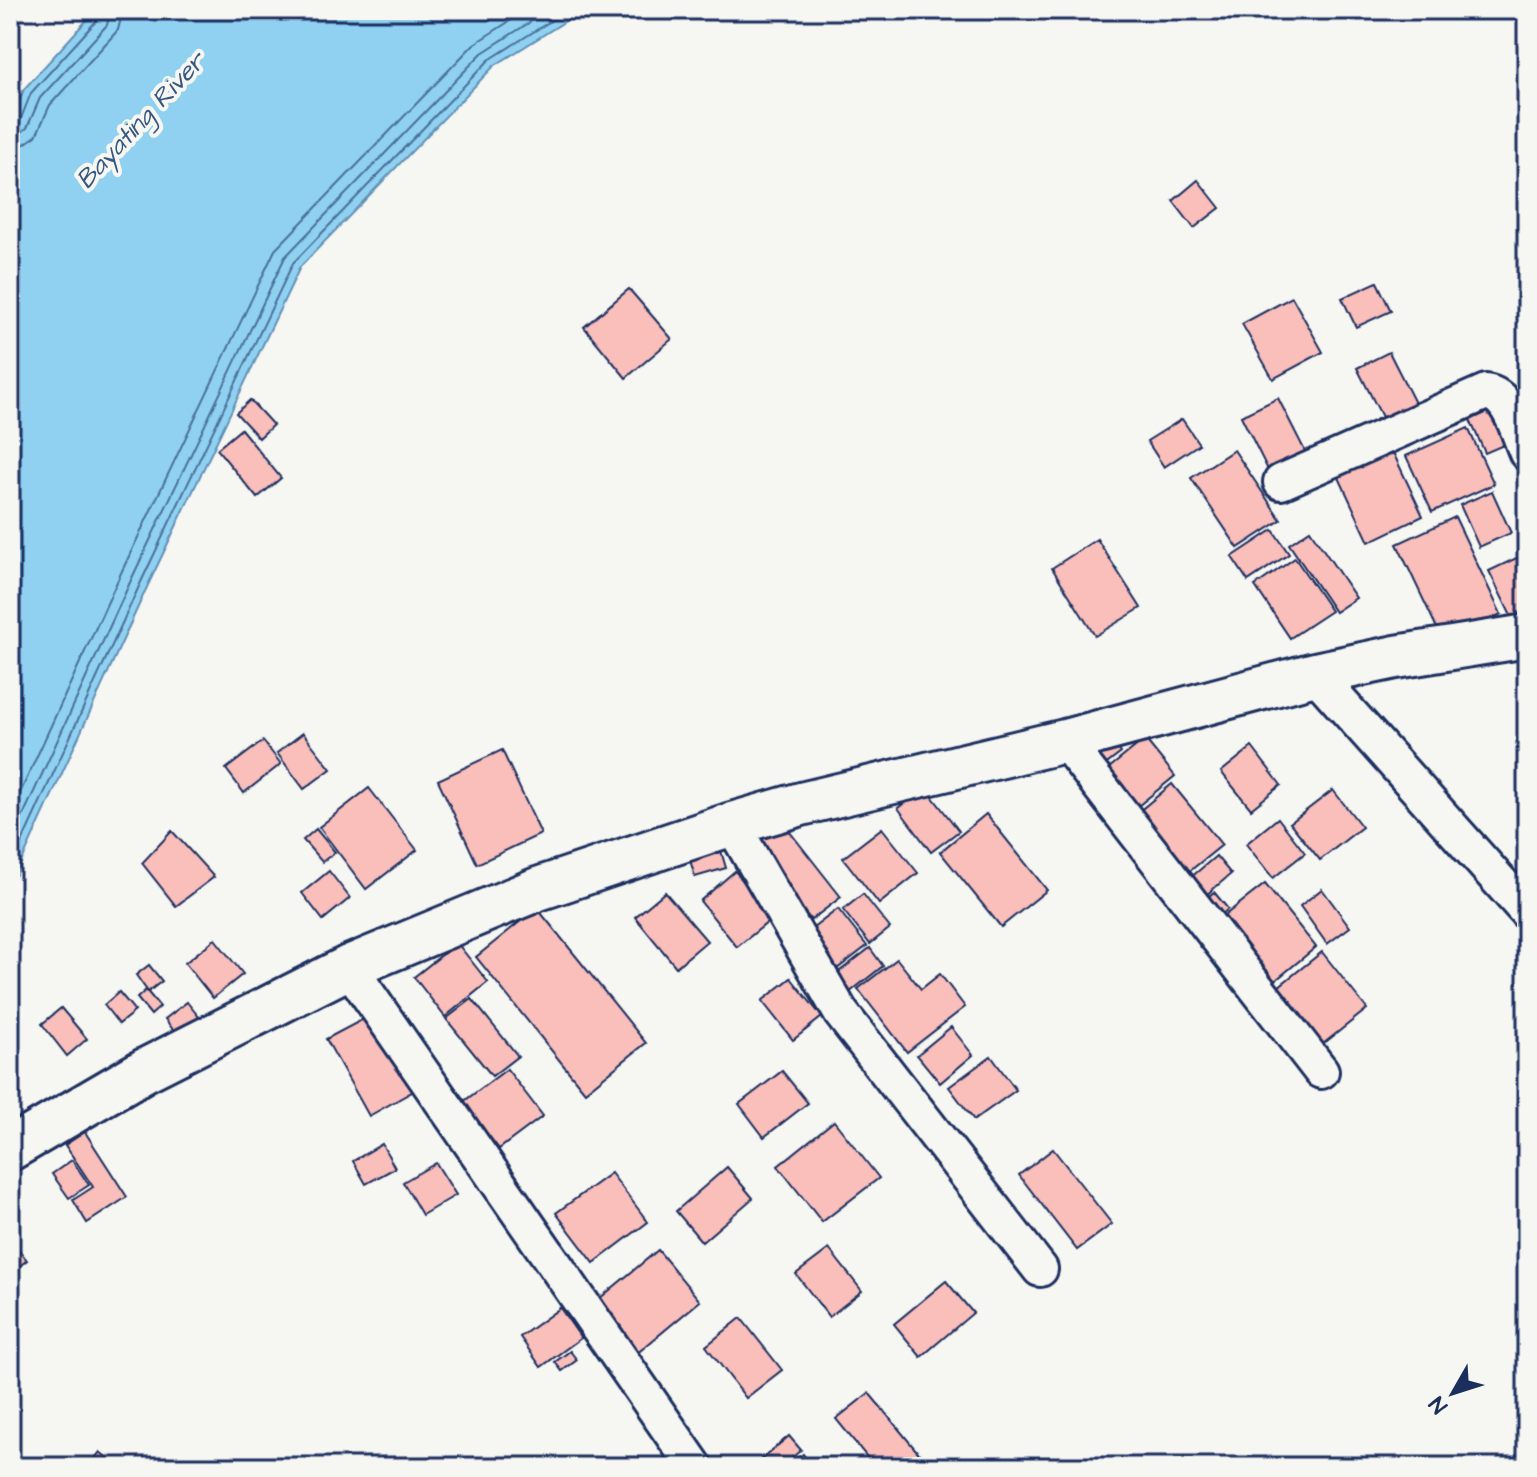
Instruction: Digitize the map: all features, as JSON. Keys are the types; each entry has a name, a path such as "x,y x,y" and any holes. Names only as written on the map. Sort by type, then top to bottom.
{"street":[{"path":"1281,482 1486,392 1496,393 1505,401 1527,453"},
{"path":"10,1149 145,1070 349,967 538,889 801,804 1065,741 1315,674 1396,657 1527,636"},
{"path":"1315,674 1527,912"},
{"path":"1065,741 1321,1071"},
{"path":"732,824 841,1013 1040,1269"},
{"path":"349,967 695,1467"}],"water":[{"name":"Bayating River","path":"96,10 583,10 494,66 300,267 148,585 10,887 10,126 24,89"}],"building":[{"path":"1198,180 1220,208 1194,228 1173,201"},
{"path":"1377,282 1391,311 1356,327 1342,298"},
{"path":"629,289 672,339 626,378 584,327"},
{"path":"1292,297 1323,352 1273,379 1242,324"},
{"path":"1389,352 1416,405 1384,421 1357,368"},
{"path":"1527,383 1527,422 1511,390"},
{"path":"1278,398 1307,455 1270,474 1241,416"},
{"path":"250,400 273,425 259,438 236,413"},
{"path":"1499,407 1513,441 1485,453 1470,420"},
{"path":"1182,419 1199,444 1164,467 1147,441"},
{"path":"1468,428 1494,484 1432,512 1406,456"},
{"path":"241,429 281,478 257,498 217,449"},
{"path":"1390,446 1423,516 1369,542 1336,471"},
{"path":"1234,450 1281,520 1238,548 1191,478"},
{"path":"1492,491 1511,533 1479,547 1460,505"},
{"path":"1455,517 1501,614 1443,641 1397,544"},
{"path":"1273,530 1289,554 1248,581 1232,557"},
{"path":"1310,530 1356,598 1335,612 1289,544"},
{"path":"1097,539 1141,608 1095,636 1052,568"},
{"path":"1527,553 1527,611 1512,618 1489,571"},
{"path":"1295,558 1331,611 1290,638 1255,586"},
{"path":"303,733 331,769 304,789 277,753"},
{"path":"1107,735 1121,753 1099,770 1085,752"},
{"path":"1145,739 1175,776 1128,814 1098,777"},
{"path":"263,741 281,764 244,793 226,769"},
{"path":"1252,747 1281,785 1251,809 1221,772"},
{"path":"502,750 541,834 477,864 438,780"},
{"path":"1172,784 1222,845 1181,878 1131,818"},
{"path":"925,787 959,831 931,852 898,808"},
{"path":"369,788 417,850 366,889 319,827"},
{"path":"1333,790 1362,827 1320,860 1290,823"},
{"path":"986,814 1047,890 1001,927 940,852"},
{"path":"779,818 841,897 811,920 749,841"},
{"path":"1278,818 1305,853 1273,878 1246,844"},
{"path":"882,828 918,873 879,904 843,858"},
{"path":"316,829 335,852 322,862 303,840"},
{"path":"172,831 214,877 176,906 142,863"},
{"path":"719,844 726,868 695,877 688,853"},
{"path":"1216,856 1231,874 1198,902 1183,884"},
{"path":"329,871 350,898 323,920 302,893"},
{"path":"735,871 773,918 737,947 700,901"},
{"path":"1265,884 1316,947 1271,984 1220,919"},
{"path":"1322,889 1350,927 1327,944 1300,906"},
{"path":"665,892 707,941 676,967 635,917"},
{"path":"1214,892 1228,909 1213,922 1198,905"},
{"path":"863,894 890,928 870,944 843,910"},
{"path":"537,908 646,1043 585,1092 476,957"},
{"path":"838,909 867,946 837,969 808,932"},
{"path":"215,939 243,974 213,998 185,963"},
{"path":"457,943 488,982 445,1017 414,977"},
{"path":"870,948 883,966 845,996 831,978"},
{"path":"1322,952 1367,1009 1323,1044 1278,987"},
{"path":"897,959 921,989 940,974 965,1007 907,1052 858,989"},
{"path":"149,965 162,981 148,992 136,975"},
{"path":"791,978 822,1017 793,1040 762,1001"},
{"path":"146,990 160,1007 151,1015 137,998"},
{"path":"119,992 135,1011 119,1024 104,1005"},
{"path":"472,999 518,1056 492,1076 446,1019"},
{"path":"187,1002 203,1022 181,1040 165,1019"},
{"path":"61,1008 87,1039 67,1056 42,1024"},
{"path":"375,1013 417,1089 369,1116 326,1039"},
{"path":"951,1027 973,1055 940,1083 917,1055"},
{"path":"991,1056 1016,1090 974,1120 949,1087"},
{"path":"507,1069 543,1116 499,1149 463,1102"},
{"path":"782,1071 808,1103 764,1137 739,1104"},
{"path":"834,1121 879,1178 822,1222 778,1166"},
{"path":"85,1132 127,1197 87,1223 73,1200 93,1187 65,1145"},
{"path":"382,1144 395,1168 366,1184 353,1161"},
{"path":"1053,1149 1112,1224 1077,1250 1019,1175"},
{"path":"72,1160 89,1185 69,1198 52,1174"},
{"path":"436,1163 456,1195 422,1215 403,1182"},
{"path":"727,1167 753,1198 702,1242 676,1211"},
{"path":"611,1173 648,1222 594,1263 556,1213"},
{"path":"10,1239 27,1260 10,1274"},
{"path":"829,1249 862,1291 829,1317 796,1274"},
{"path":"658,1250 700,1301 635,1355 593,1304"},
{"path":"946,1281 973,1313 921,1357 894,1324"},
{"path":"560,1308 581,1338 541,1367 520,1337"},
{"path":"741,1318 782,1370 746,1398 706,1346"},
{"path":"570,1351 577,1360 562,1371 555,1362"},
{"path":"869,1393 930,1467 875,1467 836,1419"},
{"path":"789,1436 801,1450 781,1467 752,1467"},
{"path":"100,1452 119,1467 88,1467"},
{"path":"803,1454 813,1467 787,1467"}]}
